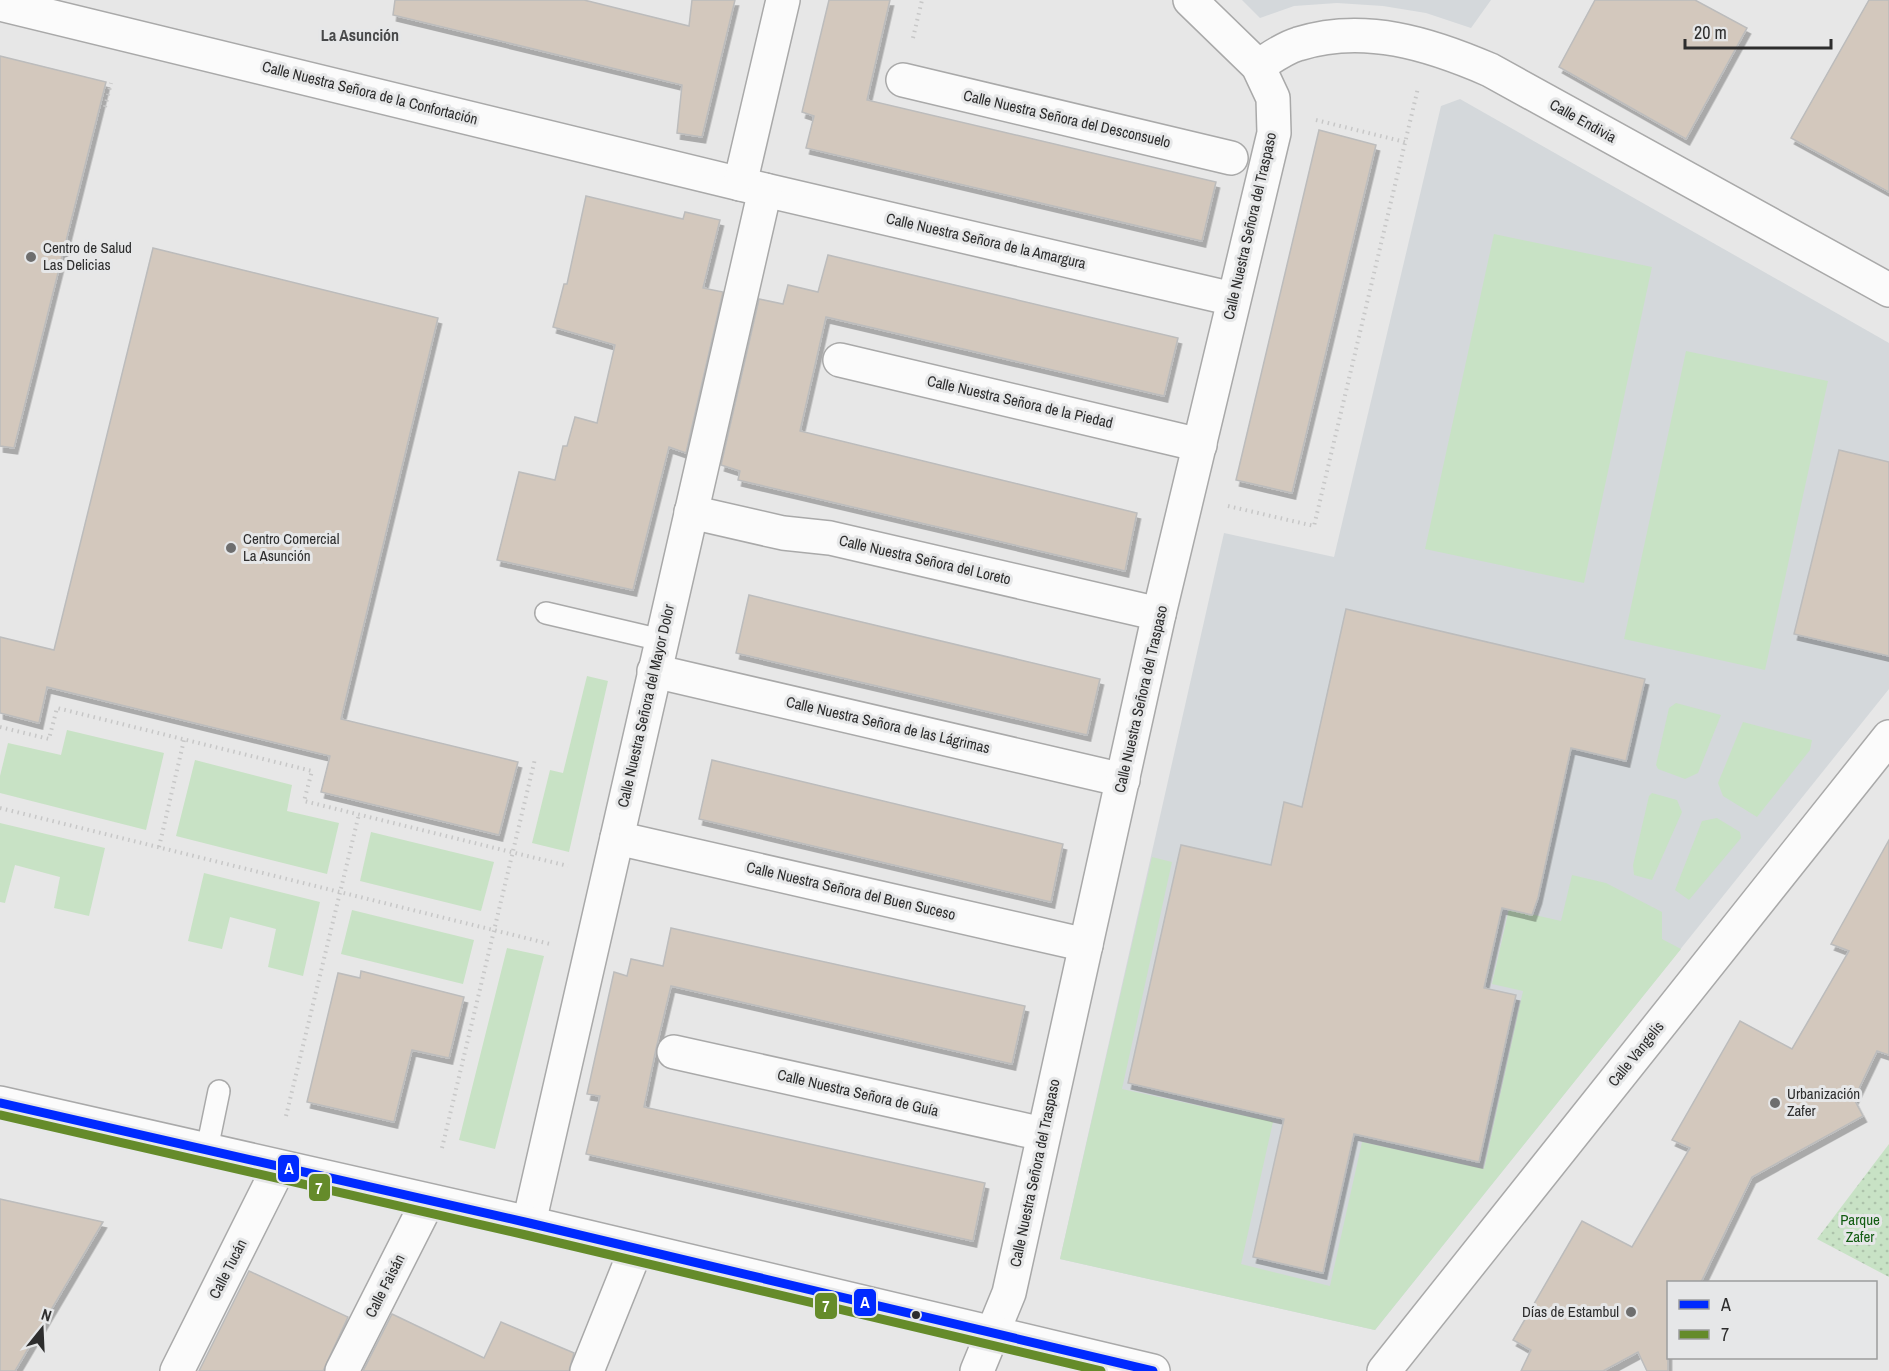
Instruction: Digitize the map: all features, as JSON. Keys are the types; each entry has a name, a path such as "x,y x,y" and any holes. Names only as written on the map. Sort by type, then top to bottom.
{"street":[{"name":"Calle Nuestra Señora del Mayor Dolor","path":"529,1223 691,512 752,187 783,0"},
{"path":"1190,0 1258,66"},
{"name":"Calle Nuestra Señora de la Confortación","path":"0,4 70,10 752,187"},
{"name":"Calle Endivia","path":"1258,66 1296,44 1341,34 1394,38 1445,51 1491,70 1889,290"},
{"name":"Calle Nuestra Señora del Traspaso","path":"977,1371 1009,1293 1159,615 1274,133 1273,98 1258,66"},
{"name":"Calle Nuestra Señora del Desconsuelo","path":"903,80 1231,158"},
{"name":"Calle Nuestra Señora de la Amargura","path":"752,187 1233,299"},
{"name":"Calle Nuestra Señora de la Piedad","path":"840,360 1200,445"},
{"name":"Calle Nuestra Señora del Loreto","path":"691,512 783,533 830,538 1159,615"},
{"name":"Calle Nuestra Señora de las Lágrimas","path":"657,656 1122,780"},
{"name":"Calle Vangelis","path":"1384,1371 1889,737"},
{"name":"Calle Nuestra Señora del Buen Suceso","path":"616,838 1086,945"},
{"name":"Calle Nuestra Señora de Guía","path":"674,1052 1043,1134"},
{"path":"0,1103 529,1223 1153,1371"},
{"name":"Calle Tucán","path":"177,1371 279,1167"},
{"name":"Calle Faisán","path":"342,1371 428,1201"},
{"path":"587,1371 636,1249"}],"lane":[{"path":"546,613 657,656"},
{"path":"207,1149 219,1091"}],"path":[{"path":"1224,505 1314,526 1421,78"},
{"path":"105,107 111,83"},
{"path":"1312,119 1405,142"},
{"path":"0,727 49,739 57,708 312,771 304,801 575,868"},
{"path":"159,847 184,740"},
{"path":"442,1148 535,759"},
{"path":"0,808 557,946"},
{"path":"286,1116 359,814"}],"shaded area":[{"path":"1242,0 1491,0 1471,28 1426,13 1383,6 1337,3 1294,6 1260,18"},
{"path":"1460,99 1889,343 1889,689 1375,1330 1060,1259 1224,533 1334,557 1441,106"}],"green space":[{"path":"1494,234 1652,267 1584,583 1425,549"},
{"path":"1686,351 1828,381 1765,670 1624,639"},
{"path":"587,676 608,681 569,852 532,843 550,770 563,773"},
{"path":"1676,703 1721,715 1698,773 1685,779 1658,769 1656,765 1669,708"},
{"path":"1743,722 1812,740 1810,750 1757,817 1723,796 1718,783"},
{"path":"67,730 164,753 146,830 0,793 0,776 8,743 61,755"},
{"path":"195,760 292,785 287,811 339,823 327,874 176,836"},
{"path":"1652,793 1677,800 1682,812 1652,880 1634,875 1633,865 1649,796"},
{"path":"1717,818 1740,832 1741,838 1689,900 1675,890 1702,821"},
{"path":"0,823 105,848 89,916 54,908 60,877 15,865 5,903 0,902"},
{"path":"371,832 494,862 481,911 360,881"},
{"path":"1152,857 1172,862 1122,1089 1273,1122 1241,1264 1330,1286 1362,1142 1484,1169 1523,991 1492,984 1509,909 1561,921 1572,875 1606,883 1662,912 1662,939 1681,949 1375,1330 1060,1259"},
{"path":"204,873 320,902 303,976 268,967 276,929 230,917 222,949 188,941"},
{"path":"352,910 474,940 463,984 341,954"},
{"path":"507,948 544,956 495,1149 459,1140"},
{"name":"Parque Zafer","path":"1889,1144 1889,1277 1817,1239"}],"building":[{"path":"395,0 584,0 689,26 692,0 735,0 702,137 677,133 682,85 393,15"},
{"path":"829,0 890,0 867,100 1216,182 1202,241 806,148 814,116 802,112"},
{"path":"1595,0 1695,0 1747,28 1686,139 1559,67"},
{"path":"1869,0 1889,0 1889,192 1791,138"},
{"name":"Centro de Salud Las Delicias","path":"0,56 106,82 14,448 0,446"},
{"path":"1319,130 1376,145 1292,493 1236,480"},
{"path":"586,196 683,219 685,212 720,220 703,288 723,292 686,453 669,447 633,590 497,560 519,472 555,480 563,446 567,446 575,417 597,423 615,345 553,327 564,284 567,284"},
{"name":"Centro Comercial La Asunción","path":"153,248 438,318 341,719 518,762 499,835 321,792 330,756 47,687 39,723 0,713 0,637 54,650"},
{"path":"828,255 1178,338 1164,396 826,317 800,431 1137,513 1125,571 738,480 740,471 721,465 759,299 783,304 788,285 818,292"},
{"path":"1839,450 1889,462 1889,656 1794,634"},
{"path":"749,595 1100,679 1087,735 736,653"},
{"path":"1346,609 1645,679 1626,761 1571,748 1538,898 1532,915 1502,908 1484,988 1516,995 1479,1162 1354,1134 1323,1273 1253,1257 1284,1119 1128,1083 1181,845 1271,865 1284,802 1302,807"},
{"path":"712,760 1063,844 1051,902 699,819"},
{"name":"Urbanización Zafer","path":"1889,840 1889,1055 1877,1051 1854,1099 1863,1116 1752,1177 1701,1281 1667,1281 1668,1371 1647,1371 1638,1352 1603,1371 1521,1371 1531,1350 1513,1340 1582,1221 1632,1247 1690,1148 1672,1140 1740,1021 1792,1049 1849,951 1831,944"},
{"path":"671,928 1025,1006 1012,1064 671,986 656,1049 644,1107 985,1183 973,1241 586,1154 600,1096 587,1094 614,972 627,976 631,959 663,966"},
{"path":"361,971 464,997 449,1058 412,1050 394,1122 307,1102 338,973 360,978"},
{"path":"0,1199 103,1222 15,1371 0,1371"},
{"path":"249,1271 348,1317 323,1371 199,1371"},
{"path":"392,1314 484,1358 501,1322 574,1353 569,1371 363,1371"}],"transit line":[{"name":"A","path":"0,1103 529,1223 1153,1371"},
{"name":"7","path":"0,1115 526,1235 1101,1371"}],"place":[{"name":"Centro de Salud Las Delicias","path":"31,257"},
{"name":"Centro Comercial La Asunción","path":"231,548"},
{"name":"Urbanización Zafer","path":"1775,1103"},
{"name":"Días de Estambul","path":"1631,1312"}],"district":[{"name":"La Asunción","path":"360,35"}]}
